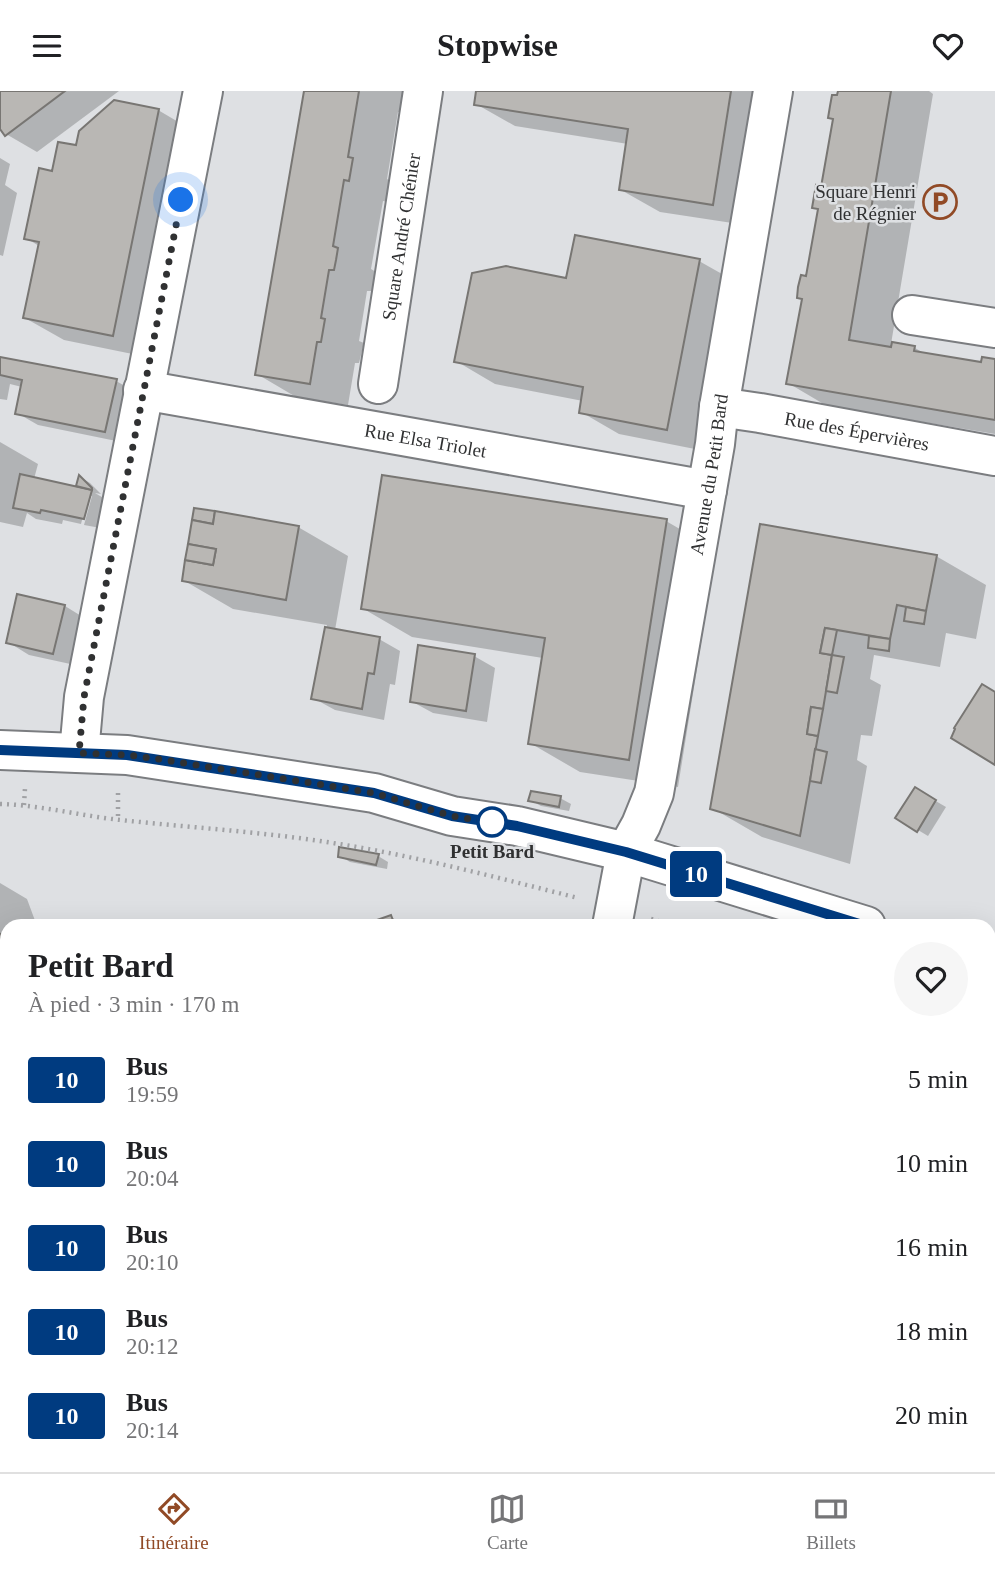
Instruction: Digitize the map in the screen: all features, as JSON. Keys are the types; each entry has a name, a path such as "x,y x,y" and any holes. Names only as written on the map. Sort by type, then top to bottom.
{"street":[{"path":"79,753 84,697 203,91"},
{"name":"Square André Chénier","path":"378,384 423,91"},
{"name":"Avenue du Petit Bard","path":"613,917 626,852 654,793 773,91"},
{"path":"912,315 995,328"},
{"name":"Rue Elsa Triolet","path":"143,390 707,490"},
{"name":"Rue des Épervières","path":"719,407 995,456"},
{"path":"0,750 148,758 374,793 452,816 517,826 626,852 843,919"}],"path":[{"path":"0,804 339,844 451,866 613,917"}],"building":[{"path":"0,91 65,91 5,136 0,129"},
{"path":"304,91 359,91 348,157 353,158 349,181 344,180 333,246 338,248 336,260 334,270 329,270 321,318 325,319 321,342 317,342 310,384 255,375"},
{"path":"476,91 731,91 713,205 619,190 628,129 474,105"},
{"path":"838,91 891,91 849,340 891,347 892,342 915,346 914,351 981,362 982,357 995,359 995,420 786,384 802,299 797,298 798,287 801,275 806,276 818,209 812,208 816,185 821,187 833,119 828,118 830,106 832,95 837,95"},
{"path":"114,100 159,109 113,336 23,318 39,242 24,239 39,168 52,171 58,142 76,145 79,131"},
{"path":"575,235 700,259 667,430 579,413 583,387 454,362 472,273 506,266 566,278"},
{"path":"0,357 117,379 105,432 15,414 22,380 0,375"},
{"path":"20,474 92,490 84,519 41,510 40,513 13,508"},
{"path":"79,475 92,488 92,490 76,486"},
{"path":"382,475 667,519 629,760 528,744 545,638 361,609"},
{"path":"194,508 215,511 213,524 192,520"},
{"path":"215,511 299,526 286,600 182,581 185,560 213,565 216,549 188,544 192,520 213,524"},
{"path":"760,524 937,555 926,611 897,605 890,639 825,628 820,653 832,655 823,709 811,707 807,734 818,736 800,836 710,809"},
{"path":"188,544 216,549 213,565 185,560"},
{"path":"17,594 65,605 53,654 6,643"},
{"path":"906,607 926,611 924,624 904,621"},
{"path":"325,627 380,637 374,674 368,673 362,709 311,699"},
{"path":"825,628 837,630 832,655 820,653"},
{"path":"869,636 890,639 889,651 868,648"},
{"path":"418,645 475,654 466,711 410,702"},
{"path":"832,655 844,657 837,693 826,691"},
{"path":"982,684 995,692 995,765 951,738 954,728"},
{"path":"811,707 823,709 818,736 807,734"},
{"path":"815,749 827,752 821,783 810,781"},
{"path":"915,787 936,800 917,832 895,818"},
{"name":"Petit Bard","path":"531,791 561,796 559,807 528,801"},
{"path":"339,847 379,854 376,865 338,857"}],"bus line":[{"name":"10","path":"0,750 127,755 374,793 452,816 517,826 626,852 842,919"}],"place":[{"name":"Square Henri de Régnier","path":"940,202"},
{"name":"Petit Bard","path":"492,822"}],"route":[{"path":"181,200 84,697 79,753 158,759 374,793 452,816 495,823 492,822"}]}
